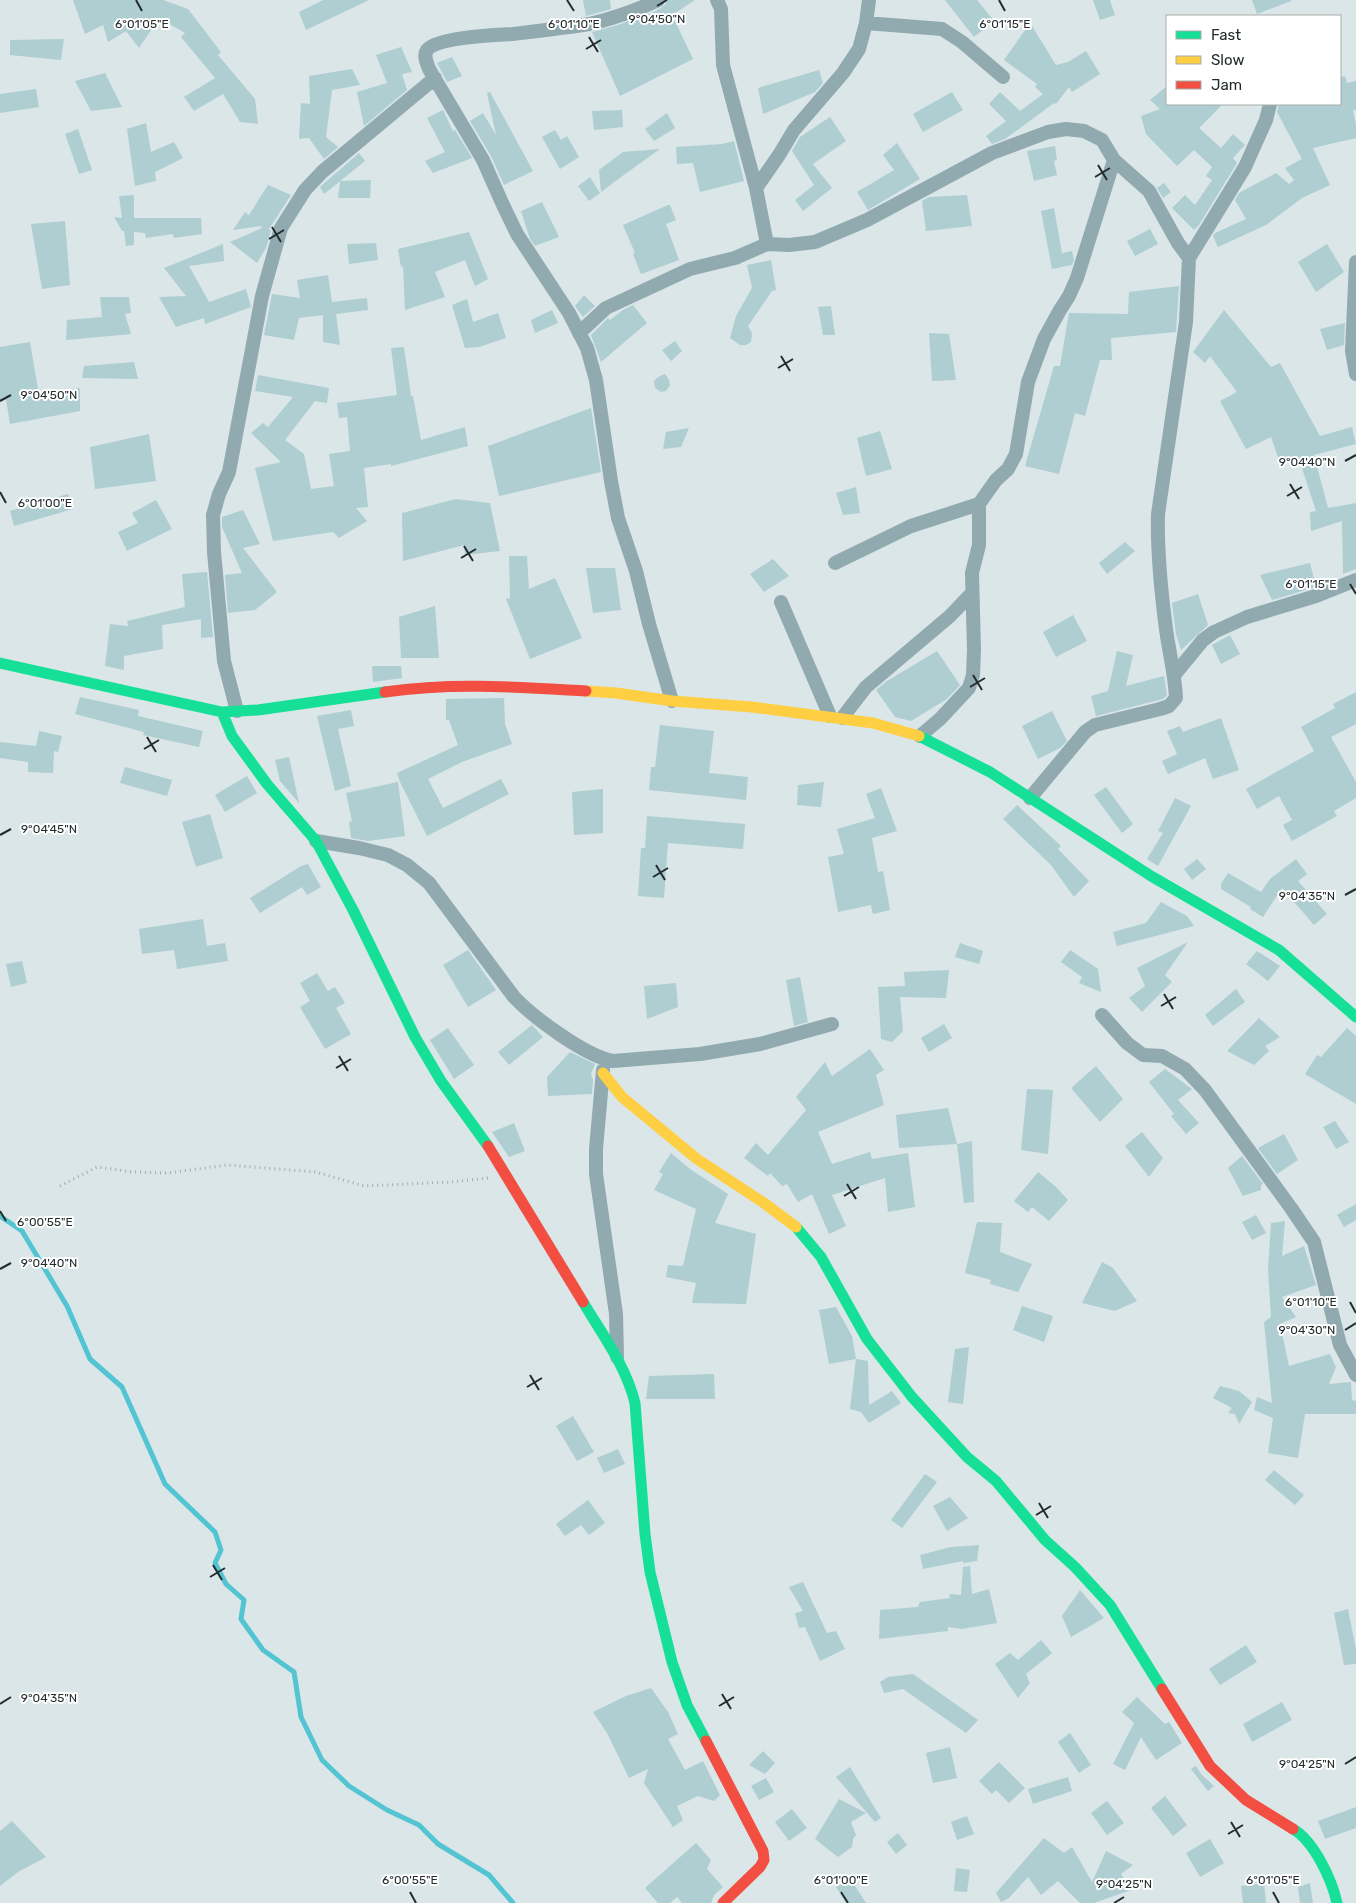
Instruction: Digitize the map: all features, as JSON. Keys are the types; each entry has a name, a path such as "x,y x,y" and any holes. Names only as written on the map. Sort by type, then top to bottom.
{"street":[{"path":"658,0 644,7 592,23 513,34 468,37 432,46 426,51 425,57 429,69 483,160 502,205 517,234 541,268 587,348 596,380 618,518 636,571 649,624 672,701"},
{"path":"717,0 721,9 723,65 756,188 767,244"},
{"path":"756,188 794,130 843,73 859,48 866,23 869,0"},
{"path":"866,23 942,29 962,42 1003,77"},
{"path":"237,711 224,661 214,552 213,515 219,494 229,472 262,296 281,228 305,190 322,172 435,78"},
{"path":"1030,798 1086,732 1095,725 1170,706 1176,698 1175,674 1164,613 1157,544 1158,514 1186,322 1190,258 1244,167 1266,120 1270,105"},
{"path":"579,333 606,308 643,289 690,269 736,258 767,244 789,245 815,242 867,220 992,154 1048,132 1066,129 1084,131 1102,140 1114,160 1148,191 1178,243 1190,258"},
{"path":"920,736 940,719 969,688 973,675 974,621 971,594 972,573 979,545 979,504 996,480 1008,469 1016,454 1028,382 1044,339 1069,296 1077,278 1114,160"},
{"path":"1356,262 1354,350 1356,374"},
{"path":"835,563 911,526 979,504"},
{"path":"1175,674 1203,640 1214,632 1247,617 1316,596 1356,580"},
{"path":"836,717 866,687 950,616 971,594"},
{"path":"781,602 836,717"},
{"path":"0,663 222,712 258,710 359,694 421,687 484,685 616,693 672,701 752,706 873,723 920,736 966,759 1151,876 1279,950 1356,1017"},
{"path":"222,712 232,736 267,784 316,841 353,910 415,1037 441,1081 490,1149 617,1358 631,1386 635,1402 645,1534 649,1562 660,1618 672,1662 687,1705 763,1851 764,1860 760,1867 722,1903"},
{"path":"316,841 360,848 388,855 407,865 429,883 514,997 526,1010 582,1048 604,1066 622,1097 642,1115 697,1159 794,1225 821,1257 867,1339 912,1397 967,1457 996,1481 1046,1540 1075,1567 1110,1605 1210,1766 1246,1800 1299,1832 1308,1842 1333,1886 1337,1903"},
{"path":"1102,1014 1127,1043 1143,1055 1162,1056 1185,1069 1192,1076 1205,1090 1291,1208 1314,1242 1340,1346 1356,1375"},
{"path":"604,1066 613,1061 700,1054 760,1044 832,1024"},
{"path":"604,1066 596,1148 596,1174 616,1314 617,1358"}],"path":[{"path":"60,1186 97,1167 133,1172 168,1173 227,1164 316,1172 364,1186 451,1182 506,1176"}],"building":[{"path":"73,0 163,0 188,9 221,52 218,55 255,99 258,124 240,122 223,94 194,111 184,97 215,78 181,37 185,33 159,18 139,48 126,31 108,42 103,25 85,34"},
{"path":"323,0 369,0 306,30 299,12"},
{"path":"583,0 610,0 611,9 586,16"},
{"path":"667,0 695,0 672,15 693,59 620,96 592,32 654,12 665,5"},
{"path":"945,0 977,0 994,21 974,37"},
{"path":"1093,0 1110,0 1115,15 1100,20"},
{"path":"1252,0 1291,0 1291,1 1257,14"},
{"path":"1032,26 1056,65 1068,62 1086,51 1100,74 1072,92 1069,87 1056,104 1054,103 1005,139 992,144 986,136 1006,121 989,104 1000,92 1020,111 1043,94 1035,87 1037,84 1004,60 1025,30"},
{"path":"64,39 61,60 10,55 10,40"},
{"path":"401,47 412,72 402,74 407,90 364,126 357,92 387,83 376,55"},
{"path":"452,57 462,76 447,82 437,63"},
{"path":"352,69 360,85 332,90 326,137 338,147 324,159 309,138 299,139 301,103 310,104 309,76"},
{"path":"819,70 823,83 815,92 763,114 758,88"},
{"path":"105,73 122,107 91,111 75,81"},
{"path":"1345,76 1347,83 1356,81 1356,110 1353,110 1356,138 1313,148 1330,185 1302,198 1266,225 1218,247 1213,236 1215,233 1246,219 1235,200 1239,193 1276,173 1289,184 1294,180 1285,168 1302,159 1277,112 1279,105 1341,105 1341,77"},
{"path":"1166,87 1166,105 1222,105 1199,128 1221,148 1233,134 1245,145 1233,158 1237,163 1199,225 1194,230 1172,208 1185,195 1195,205 1212,180 1206,176 1212,167 1194,150 1177,166 1146,134 1141,116 1160,109 1150,100"},
{"path":"36,89 39,107 0,113 0,94"},
{"path":"490,92 533,171 504,185 491,156 470,121 483,113 496,135 487,93"},
{"path":"952,92 963,110 923,132 913,114"},
{"path":"443,110 453,131 455,130 472,158 433,173 425,161 445,152 427,118"},
{"path":"622,110 623,127 594,130 592,111"},
{"path":"667,113 675,128 654,141 645,129"},
{"path":"830,117 846,141 813,164 832,188 803,211 795,200 814,185 792,151 800,137"},
{"path":"146,123 151,152 174,142 183,158 155,172 156,181 135,186 127,129"},
{"path":"78,129 92,170 79,174 65,134"},
{"path":"555,130 561,140 567,136 579,157 560,169 542,137"},
{"path":"734,141 744,181 700,192 693,163 677,164 676,147 722,144"},
{"path":"897,143 920,179 868,210 857,192 894,170 883,155"},
{"path":"1055,146 1057,160 1054,161 1057,175 1034,181 1027,151"},
{"path":"660,149 601,192 599,170 623,152"},
{"path":"359,153 365,161 324,194 320,187"},
{"path":"590,177 600,193 589,201 578,186"},
{"path":"371,180 370,198 338,198 340,181"},
{"path":"1164,183 1171,192 1163,198 1157,188"},
{"path":"268,185 291,195 269,229 271,231 266,248 257,263 230,242 262,228 261,226 233,230 245,212 249,215"},
{"path":"134,195 134,218 201,218 202,234 174,238 173,234 146,238 145,233 134,232 134,245 126,246 124,231 122,231 114,217 122,218 119,196"},
{"path":"967,195 972,226 926,231 922,201 929,197"},
{"path":"542,202 559,237 535,246 530,239 521,211"},
{"path":"670,205 676,220 666,224 679,260 641,274 633,254 635,253 623,225"},
{"path":"1054,208 1062,253 1072,251 1074,260 1072,265 1052,269 1041,211"},
{"path":"65,221 70,285 42,289 31,224"},
{"path":"1150,229 1158,244 1135,256 1127,241"},
{"path":"469,232 488,279 475,286 465,260 435,272 445,297 405,310 403,266 401,267 398,249"},
{"path":"376,243 378,260 349,264 347,244"},
{"path":"223,244 224,261 189,266 209,302 246,289 251,307 205,324 204,318 176,327 159,297 186,296 164,268"},
{"path":"1327,244 1344,272 1316,292 1298,262"},
{"path":"771,260 776,290 772,291 748,326 752,333 751,342 746,345 740,345 730,338 736,316 752,288 747,265"},
{"path":"328,275 332,302 367,298 368,310 336,314 340,345 323,342 323,315 299,318 294,340 264,335 272,294 300,298 297,280"},
{"path":"1179,286 1176,332 1111,338 1112,360 1100,360 1085,416 1075,413 1059,474 1025,466 1054,366 1060,366 1069,313 1128,314 1129,292"},
{"path":"584,295 595,306 583,317 575,306"},
{"path":"100,297 129,297 131,313 125,314 131,334 66,340 67,320 102,317"},
{"path":"467,299 473,322 498,313 506,338 479,347 465,348 452,305"},
{"path":"633,305 647,323 601,362 591,335 608,318 610,320"},
{"path":"831,306 835,335 823,335 818,307"},
{"path":"552,310 558,323 535,333 531,320"},
{"path":"1224,310 1271,367 1280,363 1320,436 1352,427 1356,444 1314,455 1328,508 1356,503 1356,569 1343,574 1342,521 1311,531 1310,512 1316,511 1298,456 1280,463 1271,437 1246,449 1220,401 1237,392 1210,356 1205,363 1193,352"},
{"path":"1345,323 1344,345 1327,350 1320,329"},
{"path":"929,333 949,334 956,380 932,381"},
{"path":"675,341 682,351 671,361 662,350"},
{"path":"30,342 39,395 80,388 80,411 10,424 6,399 0,400 0,347"},
{"path":"404,347 411,396 413,396 421,440 465,427 468,446 391,466 391,464 364,468 368,507 356,508 367,521 339,538 333,532 273,541 255,468 281,462 251,433 263,423 268,427 293,397 255,391 258,375 329,388 327,403 315,401 285,440 304,454 311,489 334,486 329,454 350,451 347,417 339,418 337,403 397,395 391,348"},
{"path":"134,362 138,379 82,378 84,366"},
{"path":"665,374 670,385 666,391 661,392 655,388 654,381"},
{"path":"591,408 601,472 499,496 488,446"},
{"path":"689,428 681,447 663,449 666,432"},
{"path":"880,431 892,469 866,476 857,438"},
{"path":"149,434 156,481 95,489 90,447"},
{"path":"856,487 860,513 843,515 836,493"},
{"path":"68,494 73,509 14,526 10,511"},
{"path":"456,499 490,503 500,551 465,555 464,545 403,561 402,513"},
{"path":"156,500 172,529 127,551 118,532 138,523 132,513"},
{"path":"243,510 260,544 243,548 277,592 255,610 228,613 225,575 242,573 222,527 222,517"},
{"path":"1125,542 1135,551 1107,574 1099,563"},
{"path":"509,556 527,556 529,589 555,578 582,638 530,659 506,599 510,598"},
{"path":"773,559 789,576 764,592 750,574"},
{"path":"1310,563 1316,587 1272,600 1260,575"},
{"path":"586,568 615,568 621,610 593,613"},
{"path":"207,572 213,637 201,638 201,619 162,625 163,649 124,656 124,670 105,666 110,624 128,626 127,621 185,607 182,574"},
{"path":"1198,594 1208,625 1181,650 1176,634 1172,603"},
{"path":"435,606 439,658 401,658 399,617"},
{"path":"1073,615 1087,641 1056,657 1043,632"},
{"path":"1230,635 1240,654 1221,664 1212,645"},
{"path":"937,651 960,685 947,699 911,721 895,717 876,690 887,681"},
{"path":"1117,651 1133,655 1126,686 1164,676 1167,695 1163,699 1096,716 1091,696 1108,691"},
{"path":"372,666 401,666 402,678 373,682"},
{"path":"1356,692 1356,724 1331,737 1356,782 1356,798 1334,811 1337,816 1292,841 1283,825 1292,820 1279,796 1257,809 1246,789 1314,751 1301,727 1335,708 1333,704"},
{"path":"80,697 139,710 138,716 203,731 199,747 143,735 144,732 75,714"},
{"path":"504,698 505,724 512,744 462,762 428,779 443,808 501,779 509,794 427,836 397,773 458,745 449,720 446,720 446,699"},
{"path":"351,710 354,726 338,729 351,786 335,791 317,716"},
{"path":"1052,711 1067,741 1060,748 1038,759 1022,726"},
{"path":"1221,718 1239,770 1213,779 1205,758 1168,774 1162,761 1177,754 1167,731 1180,726 1183,732"},
{"path":"660,725 714,731 709,773 748,777 746,800 649,790 651,767 655,767"},
{"path":"39,731 62,736 58,752 54,751 53,773 28,772 28,762 0,758 0,742 36,746"},
{"path":"289,757 299,803 280,781 275,760"},
{"path":"125,767 172,780 167,796 120,783"},
{"path":"247,776 257,793 225,812 215,795"},
{"path":"398,782 405,836 368,841 351,838 349,822 352,821 346,793"},
{"path":"824,782 821,807 797,805 798,785"},
{"path":"1106,787 1133,824 1122,833 1094,795"},
{"path":"881,788 897,831 872,838 878,872 883,871 890,910 873,914 871,905 838,912 828,857 844,854 837,829 875,818 866,794"},
{"path":"603,789 603,833 574,835 572,792"},
{"path":"1175,798 1191,806 1158,866 1147,859 1163,833 1158,831"},
{"path":"1017,805 1061,846 1058,849 1089,881 1074,897 1051,865 1003,819"},
{"path":"210,814 223,858 196,867 182,822"},
{"path":"647,816 745,824 743,849 668,843 664,898 638,896 641,848 645,848"},
{"path":"1197,859 1206,869 1192,880 1184,869"},
{"path":"1296,859 1307,874 1298,881 1327,914 1314,925 1282,888 1263,917 1250,909 1251,907 1221,889 1221,884 1228,873 1261,892 1270,879"},
{"path":"308,864 321,887 307,895 302,887 260,913 250,898 301,866"},
{"path":"1161,902 1187,916 1194,926 1117,946 1113,932 1146,923"},
{"path":"203,919 207,946 225,943 228,961 177,969 174,950 142,954 139,929"},
{"path":"1188,942 1165,975 1172,982 1142,1012 1129,998 1145,986 1137,968"},
{"path":"960,943 983,951 979,964 955,957"},
{"path":"468,950 496,990 468,1007 443,965"},
{"path":"1070,950 1098,969 1101,992 1079,983 1082,977 1061,962"},
{"path":"1257,951 1280,966 1268,981 1246,964"},
{"path":"22,961 27,983 11,987 6,964"},
{"path":"949,970 946,998 900,997 903,1031 892,1042 881,1039 878,987 905,986 904,972"},
{"path":"317,973 328,991 335,987 345,1003 336,1008 351,1034 325,1049 300,1007 310,1001 300,983"},
{"path":"800,977 808,1022 794,1026 786,980"},
{"path":"676,983 678,1007 647,1019 644,986"},
{"path":"1236,989 1245,1002 1213,1026 1205,1015"},
{"path":"1259,1018 1280,1037 1265,1046 1269,1051 1254,1065 1227,1051"},
{"path":"944,1024 952,1038 929,1052 921,1038"},
{"path":"532,1025 543,1037 509,1065 498,1052"},
{"path":"448,1028 474,1065 454,1079 430,1040"},
{"path":"1347,1028 1356,1036 1356,1104 1305,1074 1317,1055 1321,1057"},
{"path":"870,1049 884,1070 876,1075 884,1105 818,1132 832,1164 870,1152 872,1159 908,1153 915,1207 888,1212 885,1178 832,1195 846,1226 829,1234 812,1194 798,1202 787,1184 782,1186 770,1173 768,1176 744,1158 756,1143 768,1155 806,1110 796,1097 825,1062 832,1076"},
{"path":"570,1052 595,1064 591,1074 593,1080 592,1094 548,1096 547,1077"},
{"path":"1096,1066 1123,1099 1100,1122 1071,1088"},
{"path":"1165,1069 1192,1089 1178,1100 1199,1123 1186,1134 1171,1116 1174,1114 1149,1082"},
{"path":"1027,1089 1053,1090 1048,1154 1021,1150"},
{"path":"948,1108 957,1144 899,1148 896,1115"},
{"path":"1335,1121 1349,1142 1336,1149 1323,1127"},
{"path":"514,1123 525,1151 509,1157 492,1132"},
{"path":"1142,1132 1163,1158 1149,1177 1125,1146"},
{"path":"1284,1134 1298,1160 1277,1174 1258,1148"},
{"path":"972,1141 974,1202 964,1203 957,1144"},
{"path":"671,1153 690,1169 728,1194 715,1223 756,1234 746,1304 692,1303 696,1283 666,1277 668,1265 683,1266 696,1209 654,1190 663,1174 659,1172"},
{"path":"1242,1156 1263,1184 1261,1185 1261,1190 1243,1196 1228,1168"},
{"path":"1038,1172 1068,1200 1049,1221 1032,1207 1028,1212 1014,1201"},
{"path":"1356,1204 1356,1220 1344,1227 1337,1215"},
{"path":"1256,1215 1266,1233 1252,1240 1242,1222"},
{"path":"1285,1221 1282,1256 1304,1246 1316,1285 1282,1297 1296,1317 1280,1324 1289,1366 1330,1354 1336,1367 1329,1384 1351,1382 1352,1400 1356,1401 1356,1414 1305,1414 1298,1458 1268,1453 1273,1418 1254,1410 1257,1397 1272,1403 1264,1322 1271,1317 1268,1270 1271,1223"},
{"path":"977,1222 1002,1223 1000,1252 1032,1264 1018,1292 990,1284 991,1280 965,1273"},
{"path":"1102,1262 1113,1268 1137,1301 1115,1311 1082,1303"},
{"path":"1022,1306 1053,1316 1044,1342 1013,1330"},
{"path":"836,1307 852,1336 856,1359 829,1364 819,1310"},
{"path":"969,1347 963,1404 948,1402 955,1349"},
{"path":"856,1359 868,1361 869,1405 892,1391 901,1403 869,1423 861,1412 850,1409"},
{"path":"714,1374 715,1399 646,1399 649,1376"},
{"path":"1220,1386 1239,1391 1252,1402 1239,1424 1235,1414 1228,1413 1232,1408 1213,1398"},
{"path":"573,1416 594,1452 577,1461 556,1426"},
{"path":"618,1449 625,1464 604,1473 597,1458"},
{"path":"1274,1470 1304,1495 1295,1505 1265,1480"},
{"path":"925,1474 937,1482 902,1528 891,1520"},
{"path":"950,1497 968,1518 947,1531 933,1506"},
{"path":"588,1500 605,1523 589,1535 581,1525 565,1536 556,1524"},
{"path":"979,1545 977,1561 963,1563 963,1561 923,1569 920,1555 951,1547"},
{"path":"970,1566 972,1594 989,1589 997,1623 962,1629 948,1627 948,1631 879,1639 880,1610 918,1607 920,1602 950,1598 949,1594 961,1595 963,1567"},
{"path":"803,1582 827,1633 836,1631 845,1649 820,1661 805,1627 799,1628 795,1613 803,1611 789,1587"},
{"path":"1080,1590 1104,1618 1071,1637 1062,1616"},
{"path":"1348,1609 1356,1649 1356,1664 1344,1665 1334,1613"},
{"path":"1041,1640 1052,1653 1026,1674 1030,1683 1018,1698 995,1664 1010,1653 1018,1660"},
{"path":"1246,1645 1257,1662 1220,1685 1209,1669"},
{"path":"913,1674 978,1720 966,1733 903,1689 884,1693 880,1682 888,1677"},
{"path":"651,1688 668,1712 678,1734 668,1739 685,1770 703,1761 720,1795 714,1801 698,1796 677,1806 683,1820 673,1827 644,1783 648,1769 629,1778 607,1733 593,1712 626,1696"},
{"path":"1137,1697 1165,1724 1169,1722 1182,1743 1156,1760 1141,1737 1125,1770 1113,1764 1134,1723 1122,1712"},
{"path":"1282,1702 1292,1720 1252,1742 1243,1724"},
{"path":"1070,1733 1091,1765 1079,1773 1058,1742"},
{"path":"950,1747 957,1778 933,1783 926,1753"},
{"path":"763,1751 775,1763 765,1774 749,1765"},
{"path":"999,1762 1025,1788 1009,1803 996,1790 992,1794 979,1781"},
{"path":"1196,1766 1202,1775 1214,1786 1208,1791 1191,1769"},
{"path":"850,1767 881,1818 875,1822 836,1777"},
{"path":"1068,1777 1072,1791 1033,1804 1028,1789"},
{"path":"766,1778 774,1792 759,1800 751,1786"},
{"path":"1165,1796 1187,1825 1173,1836 1151,1808"},
{"path":"839,1799 866,1813 851,1822 856,1835 853,1839 852,1847 838,1857 815,1839"},
{"path":"1107,1801 1124,1823 1107,1835 1091,1813"},
{"path":"1356,1807 1356,1828 1325,1839 1318,1821"},
{"path":"792,1809 807,1828 789,1841 775,1822"},
{"path":"967,1816 974,1834 957,1840 951,1822"},
{"path":"12,1821 46,1857 18,1872 0,1886 0,1831"},
{"path":"898,1833 907,1845 896,1854 887,1842"},
{"path":"1044,1838 1064,1853 1072,1847 1092,1882 1106,1851 1133,1865 1121,1874 1131,1890 1094,1903 1080,1903 1058,1881 1041,1895 1028,1877 1009,1898 1001,1902 996,1893"},
{"path":"1210,1839 1224,1863 1200,1877 1186,1853"},
{"path":"696,1843 711,1860 707,1869 723,1887 714,1895 711,1903 682,1903 677,1897 670,1903 658,1903 645,1888"},
{"path":"956,1868 970,1870 967,1892 954,1891"},
{"path":"850,1878 866,1903 846,1903 836,1887"},
{"path":"1264,1883 1266,1903 1243,1903 1241,1886"},
{"path":"1310,1883 1313,1903 1300,1903 1298,1887"}],"waterway":[{"path":"0,1216 22,1231 67,1306 90,1359 122,1387 165,1484 215,1532 221,1550 215,1563 226,1584 244,1600 241,1619 263,1650 294,1672 301,1717 322,1760 349,1786 387,1810 419,1825 438,1844 489,1875 513,1903"}],"traffic: fast":[{"path":"0,663 222,712 258,710 385,692"},
{"path":"222,712 232,736 267,784 316,841 353,910 415,1037 441,1081 488,1146"},
{"path":"919,736 990,772 1151,876 1279,950 1356,1017"},
{"path":"796,1227 821,1257 867,1339 912,1397 967,1457 996,1481 1045,1540 1075,1567 1110,1605 1162,1689"},
{"path":"583,1302 620,1363 635,1403 645,1534 650,1572 672,1662 687,1705 706,1741"},
{"path":"1293,1829 1308,1842 1321,1862 1331,1883 1337,1903"}],"traffic: slow":[{"path":"586,691 672,701 752,707 873,723 919,736"},
{"path":"603,1073 622,1097 697,1159 764,1203 796,1227"}],"traffic: jam":[{"path":"385,692 460,686 586,691"},
{"path":"488,1146 583,1302"},
{"path":"1162,1689 1210,1766 1246,1800 1293,1829"},
{"path":"706,1741 763,1851 764,1860 760,1867 723,1903"}]}
